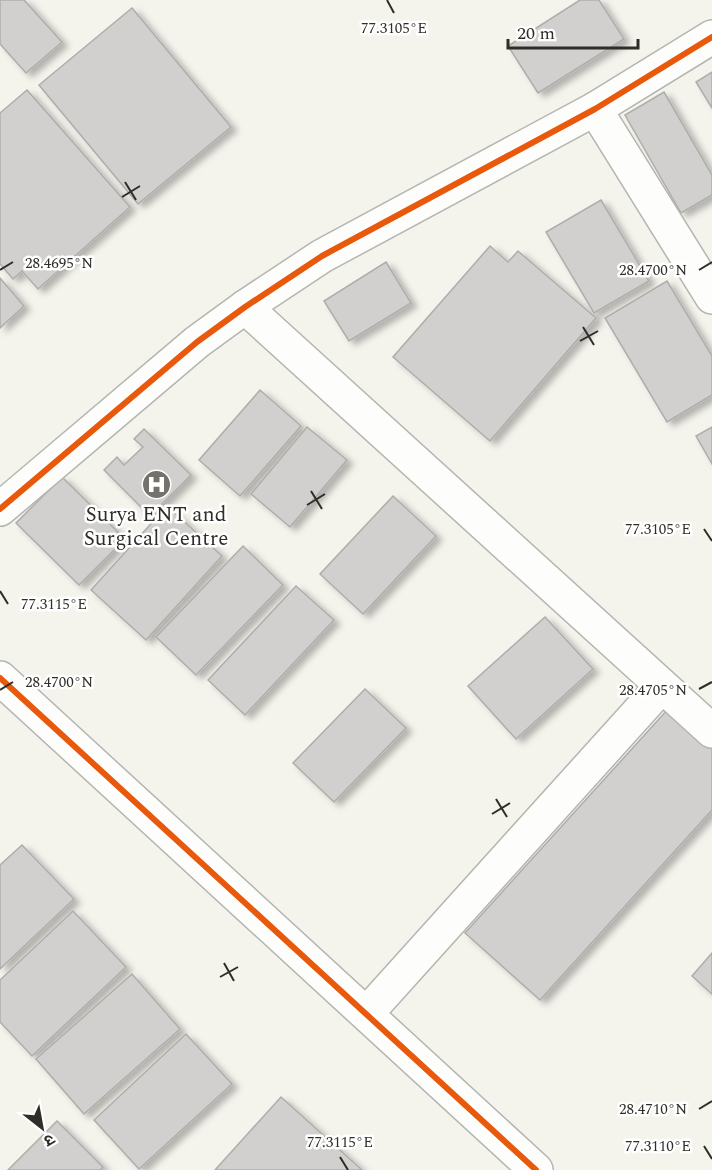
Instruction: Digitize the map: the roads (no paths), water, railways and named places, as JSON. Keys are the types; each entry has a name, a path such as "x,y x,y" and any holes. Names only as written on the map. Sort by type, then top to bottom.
{"street":[{"path":"0,509 197,342 245,307 322,256 595,109 712,37"},
{"path":"595,109 712,297"},
{"path":"245,307 712,731"},
{"path":"0,678 145,814 367,1013 536,1170"},
{"path":"367,1013 662,686"}],"place":[{"name":"Surya ENT and Surgical Centre","path":"156,484"}]}
